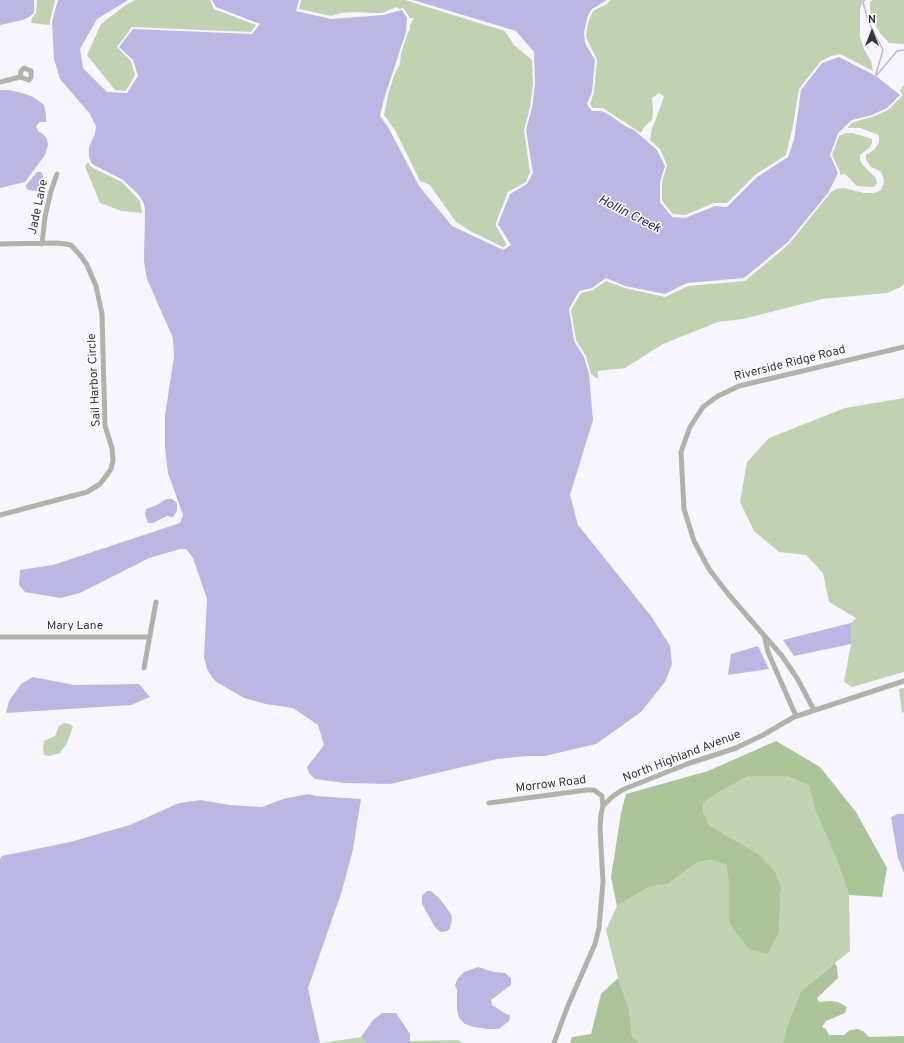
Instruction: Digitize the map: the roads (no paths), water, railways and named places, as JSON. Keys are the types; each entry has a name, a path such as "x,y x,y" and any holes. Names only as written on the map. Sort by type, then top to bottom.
{"street":[{"path":"0,82 20,76"},
{"name":"Jade Lane","path":"42,244 45,218 57,174"},
{"name":"Sail Harbor Circle","path":"0,244 56,243 71,245 81,256 96,286 102,314 105,426 112,448 113,460 111,469 100,484 87,492 0,515"},
{"name":"Riverside Ridge Road","path":"814,710 798,678 764,634 728,595 710,569 694,541 684,509 681,452 690,427 703,407 718,396 739,386 904,347"},
{"path":"144,668 156,602"},
{"name":"Riverside Ridge Road","path":"764,634 768,652 796,716"},
{"name":"Mary Lane","path":"0,637 150,637"},
{"name":"North Highland Avenue","path":"604,806 612,797 622,790 687,764 736,748 796,716 904,681"},
{"name":"Morrow Road","path":"489,803 594,790 602,796 604,806"},
{"path":"554,1043 567,1008 595,944 600,928 603,882 600,829 601,814 604,806"}],"water":[{"path":"0,0 34,0 34,13 23,20 0,25"},
{"path":"58,0 128,0 97,19 80,49 83,68 107,92 127,93 138,76 133,60 119,47 133,29 252,34 260,24 216,7 212,0 299,0 296,11 331,19 383,15 402,10 407,18 406,32 384,99 380,116 388,127 419,186 452,226 503,250 511,245 498,224 510,194 527,184 533,173 526,130 532,108 535,84 534,52 516,31 413,0 607,0 592,9 588,15 584,32 585,43 595,60 592,92 587,104 592,111 602,111 634,130 657,150 665,166 660,182 660,202 672,217 685,218 715,206 727,207 757,177 788,157 794,140 801,90 822,63 839,57 876,76 900,95 887,108 872,115 852,120 838,133 830,155 838,173 828,193 788,242 744,278 687,283 665,294 625,286 606,278 592,288 579,291 569,309 574,341 584,357 589,374 593,420 570,495 578,525 651,616 670,646 672,664 665,682 641,712 596,744 545,756 497,759 390,784 345,783 315,779 309,773 307,767 324,745 318,725 293,708 266,704 244,698 215,681 207,669 204,657 207,599 193,558 186,549 180,549 149,558 80,593 61,598 25,592 19,585 20,570 53,565 180,523 183,515 168,473 165,448 165,415 174,357 173,338 147,279 144,261 144,204 139,195 123,180 92,164 90,160 89,147 95,134 96,126 90,114 60,79 54,59 52,22"},
{"path":"0,90 9,90 22,93 33,97 44,105 46,122 40,122 36,126 38,131 47,139 48,145 45,155 25,182 0,188"},
{"path":"37,172 41,172 43,175 43,185 41,190 28,190 26,185"},
{"path":"166,499 172,499 177,503 177,511 173,517 167,516 153,523 148,523 145,514 146,509 157,505"},
{"path":"851,623 851,644 794,656 783,640"},
{"path":"758,646 769,669 728,675 731,654"},
{"path":"33,677 74,685 139,684 150,697 131,705 6,713 9,701 21,684"},
{"path":"308,794 316,796 361,799 353,849 342,891 308,988 320,1043 0,1043 0,859 2,856 70,842 130,825 179,803 201,800 229,805 262,807 283,799"},
{"path":"898,814 904,814 904,873 898,858 891,817"},
{"path":"427,891 431,891 440,899 451,914 452,919 450,928 447,931 439,931 435,927 422,904 422,896"},
{"path":"478,967 494,972 505,973 511,978 511,985 491,1000 492,1005 510,1015 509,1021 499,1029 474,1027 465,1024 459,1018 457,1010 457,990 455,985 458,978 464,972"},
{"path":"382,1013 396,1013 410,1034 410,1043 366,1043 361,1037 373,1020"}],"waterway":[{"path":"865,0 863,2 868,21 883,50 876,74"},
{"name":"Hollin Creek","path":"876,76 897,51 904,50"}]}
